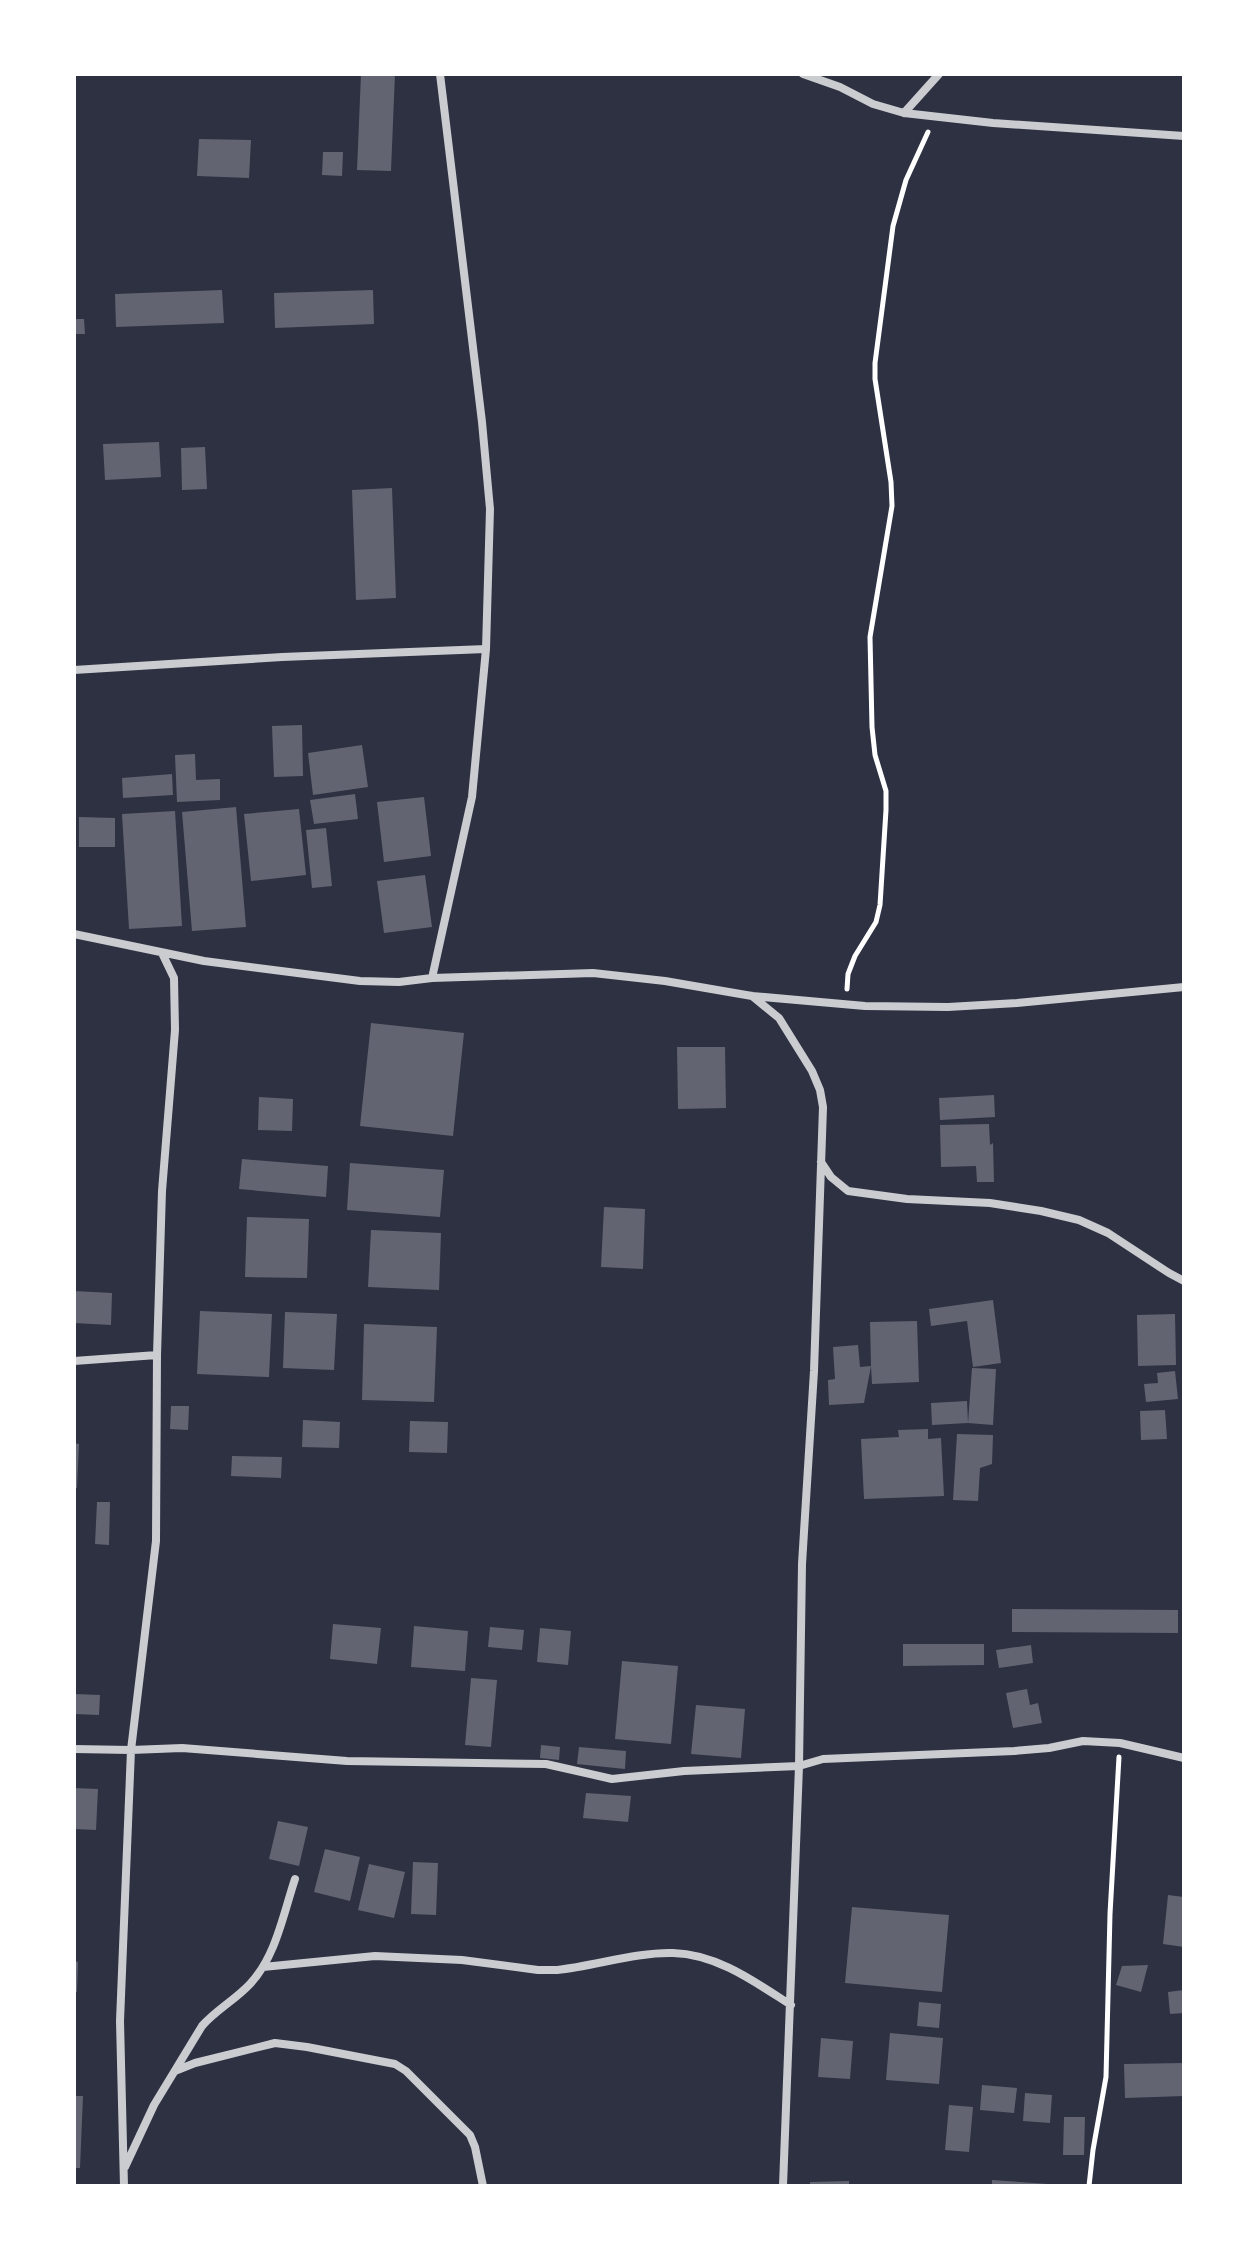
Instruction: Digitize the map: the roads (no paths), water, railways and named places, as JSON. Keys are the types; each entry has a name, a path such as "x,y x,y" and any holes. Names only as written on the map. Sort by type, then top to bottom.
{"street":[{"path":"432,978 472,797 486,649 490,509 440,74"},
{"path":"803,74 840,87 873,104 904,113 993,123 1184,136"},
{"path":"904,113 939,74"},
{"path":"74,670 486,649"},
{"path":"74,934 162,953 360,981 593,973 752,996 846,1004 948,1007 1184,987"},
{"path":"124,2186 120,2021 131,1750 156,1541 162,1191 175,1030 174,978 162,953"},
{"path":"752,996 779,1018 812,1071 823,1107 814,1371 802,1564 799,1766 783,2186"},
{"path":"821,1162 831,1177 848,1191 907,1199 990,1203 1079,1220 1108,1233 1184,1281"},
{"path":"74,1361 157,1355"},
{"path":"74,1749 182,1748 347,1761 546,1764 612,1779 684,1771 799,1766 823,1759 1014,1751 1083,1741 1120,1743 1184,1758"},
{"path":"124,2171 139,2133 210,2017 247,1987 263,1967 295,1879"},
{"path":"263,1967 375,1956 462,1960 557,1970 675,1953 706,1958 747,1977 791,2005"},
{"path":"175,2071 275,2043 395,2064 406,2071 470,2135 483,2186"}]}
